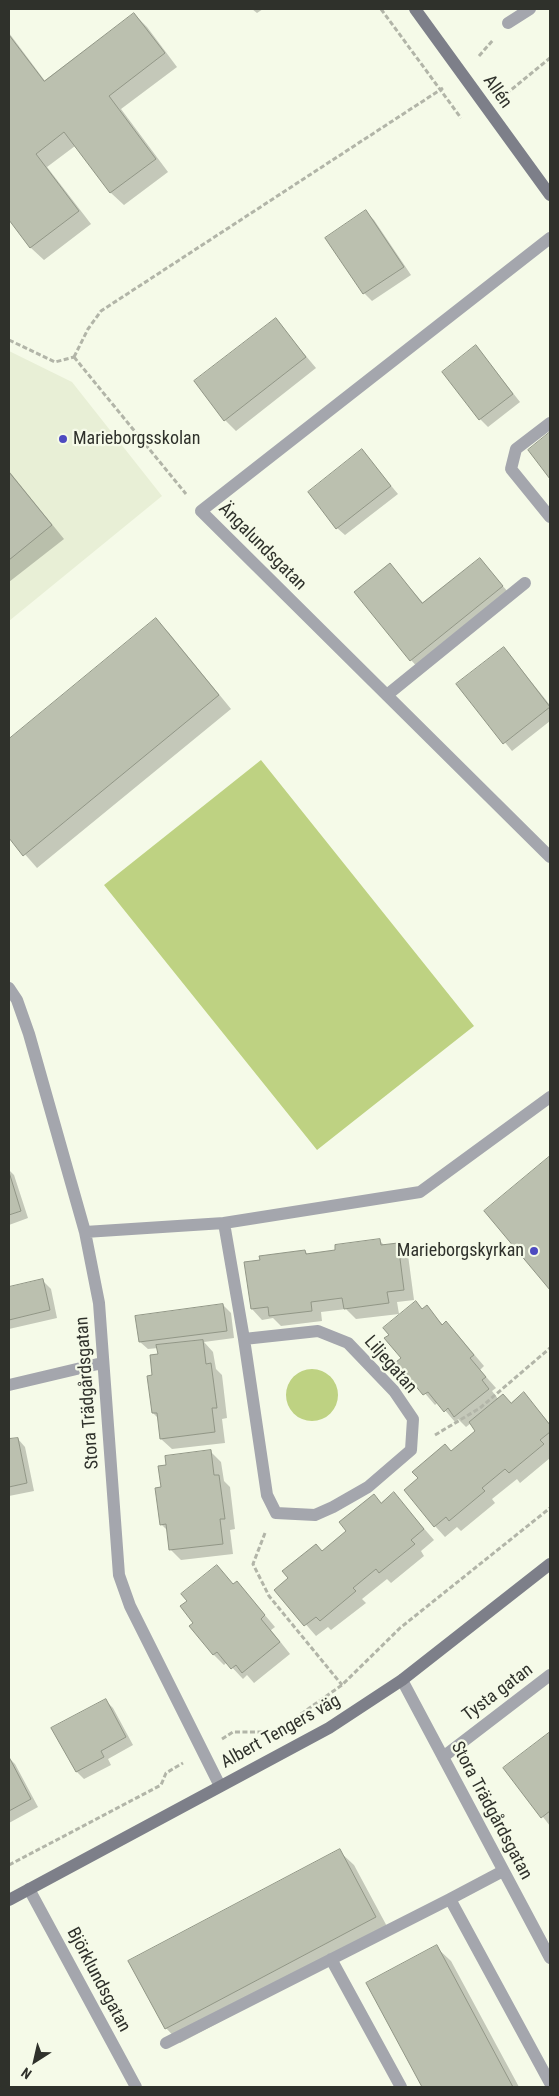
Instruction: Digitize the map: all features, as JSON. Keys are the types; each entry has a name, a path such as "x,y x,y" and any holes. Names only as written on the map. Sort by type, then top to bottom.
{"street":[{"name":"Allén","path":"415,9 550,195"},
{"path":"508,23 530,9"},
{"name":"Ängalundsgatan","path":"550,238 201,511 550,857"},
{"path":"550,423 516,449 511,468 550,517"},
{"path":"387,695 524,583"},
{"name":"Stora Trädgårdsgatan","path":"9,988 18,1000 29,1034 85,1232 99,1303 119,1575 130,1606 220,1786"},
{"path":"85,1232 224,1223 420,1192 550,1097"},
{"path":"224,1223 244,1339 267,1496 276,1513 315,1514 333,1507 368,1487 411,1450"},
{"name":"Liljegatan","path":"244,1339 318,1331 348,1344 394,1391 412,1419 411,1450"},
{"path":"9,1386 102,1363"},
{"name":"Albert Tengers väg","path":"9,1900 329,1728 402,1680 550,1564"},
{"name":"Tysta gatan","path":"443,1757 550,1675"},
{"name":"Stora Trädgårdsgatan","path":"402,1680 550,1958"},
{"path":"166,2043 503,1871"},
{"name":"Björklundsgatan","path":"29,1889 136,2087"},
{"path":"450,1899 550,2083"},
{"path":"331,1960 401,2087"}],"path":[{"path":"9,340 55,362 74,357 88,329 101,311 464,75 508,23"},
{"path":"488,109 550,58"},
{"path":"74,357 201,511"},
{"path":"411,1450 480,1408 550,1348"},
{"path":"296,1717 342,1685 400,1628 550,1508"},
{"path":"276,1513 261,1541 253,1564 269,1596 342,1685"},
{"path":"9,1865 161,1785 166,1773 233,1732 266,1733 273,1729"}],"shaded area":[{"name":"Marieborgsskolan","path":"9,351 72,382 162,496 9,621"}],"green space":[{"path":"261,760 474,1026 317,1150 104,885"},
{"path":"307,1369 317,1369 331,1376 338,1390 338,1400 331,1414 317,1421 307,1421 297,1417 290,1410 286,1400 286,1390 290,1380 297,1373"}],"building":[{"path":"134,13 165,53 109,96 156,159 110,193 64,132 36,154 79,211 30,248 9,220 9,35 44,81"},
{"path":"366,210 404,267 363,294 325,238"},
{"path":"276,318 306,357 224,421 194,381"},
{"path":"476,345 513,394 479,420 442,372"},
{"path":"550,432 550,479 528,450"},
{"path":"362,449 391,486 336,529 308,492"},
{"path":"9,472 52,525 9,560"},
{"path":"480,558 503,586 410,661 354,592 390,563 422,603"},
{"path":"156,618 219,695 23,856 9,838 9,739"},
{"path":"504,647 550,707 503,744 456,684"},
{"name":"Marieborgskyrkan","path":"550,1156 550,1290 484,1211"},
{"path":"9,1172 21,1211 9,1215"},
{"path":"380,1239 381,1245 398,1243 404,1290 387,1292 389,1303 344,1309 342,1298 311,1302 312,1311 269,1316 268,1307 251,1309 244,1262 260,1260 259,1256 305,1250 306,1254 335,1250 335,1245"},
{"path":"43,1279 50,1310 9,1320 9,1287"},
{"path":"416,1301 422,1309 427,1305 442,1325 446,1321 474,1355 470,1358 486,1377 482,1380 489,1389 454,1417 448,1408 444,1412 428,1392 423,1395 396,1362 401,1358 384,1338 389,1335 383,1328"},
{"path":"223,1304 227,1331 139,1342 135,1316"},
{"path":"203,1340 206,1364 211,1363 217,1408 212,1408 215,1432 160,1439 157,1413 152,1413 147,1376 152,1375 150,1355 158,1354 156,1345"},
{"path":"524,1392 550,1425 550,1432 540,1440 544,1444 509,1473 505,1469 482,1488 485,1491 449,1521 446,1517 434,1527 404,1490 418,1478 412,1472 445,1444 451,1451 475,1431 469,1422 503,1394 511,1403"},
{"path":"18,1438 27,1483 9,1487 9,1439"},
{"path":"211,1450 214,1475 219,1475 225,1519 220,1519 223,1544 169,1550 166,1524 160,1525 155,1488 161,1487 158,1466 166,1465 165,1456"},
{"path":"394,1492 424,1529 411,1540 415,1544 379,1573 376,1569 353,1588 356,1591 320,1621 316,1617 304,1626 274,1590 288,1578 282,1571 316,1544 322,1551 346,1531 339,1522 374,1494 381,1503"},
{"path":"217,1565 233,1584 237,1581 265,1615 261,1619 280,1642 242,1673 236,1665 231,1669 217,1652 213,1655 189,1626 193,1623 180,1606 187,1601 181,1594"},
{"path":"106,1699 126,1737 101,1751 104,1757 76,1772 51,1728"},
{"path":"550,1732 550,1811 541,1818 503,1768"},
{"path":"9,1757 31,1799 9,1811"},
{"path":"340,1849 376,1917 165,2029 128,1961"},
{"path":"437,1945 513,2087 422,2087 366,1983"}],"place":[{"name":"Marieborgsskolan","path":"63,439"},
{"name":"Marieborgskyrkan","path":"534,1251"}]}
